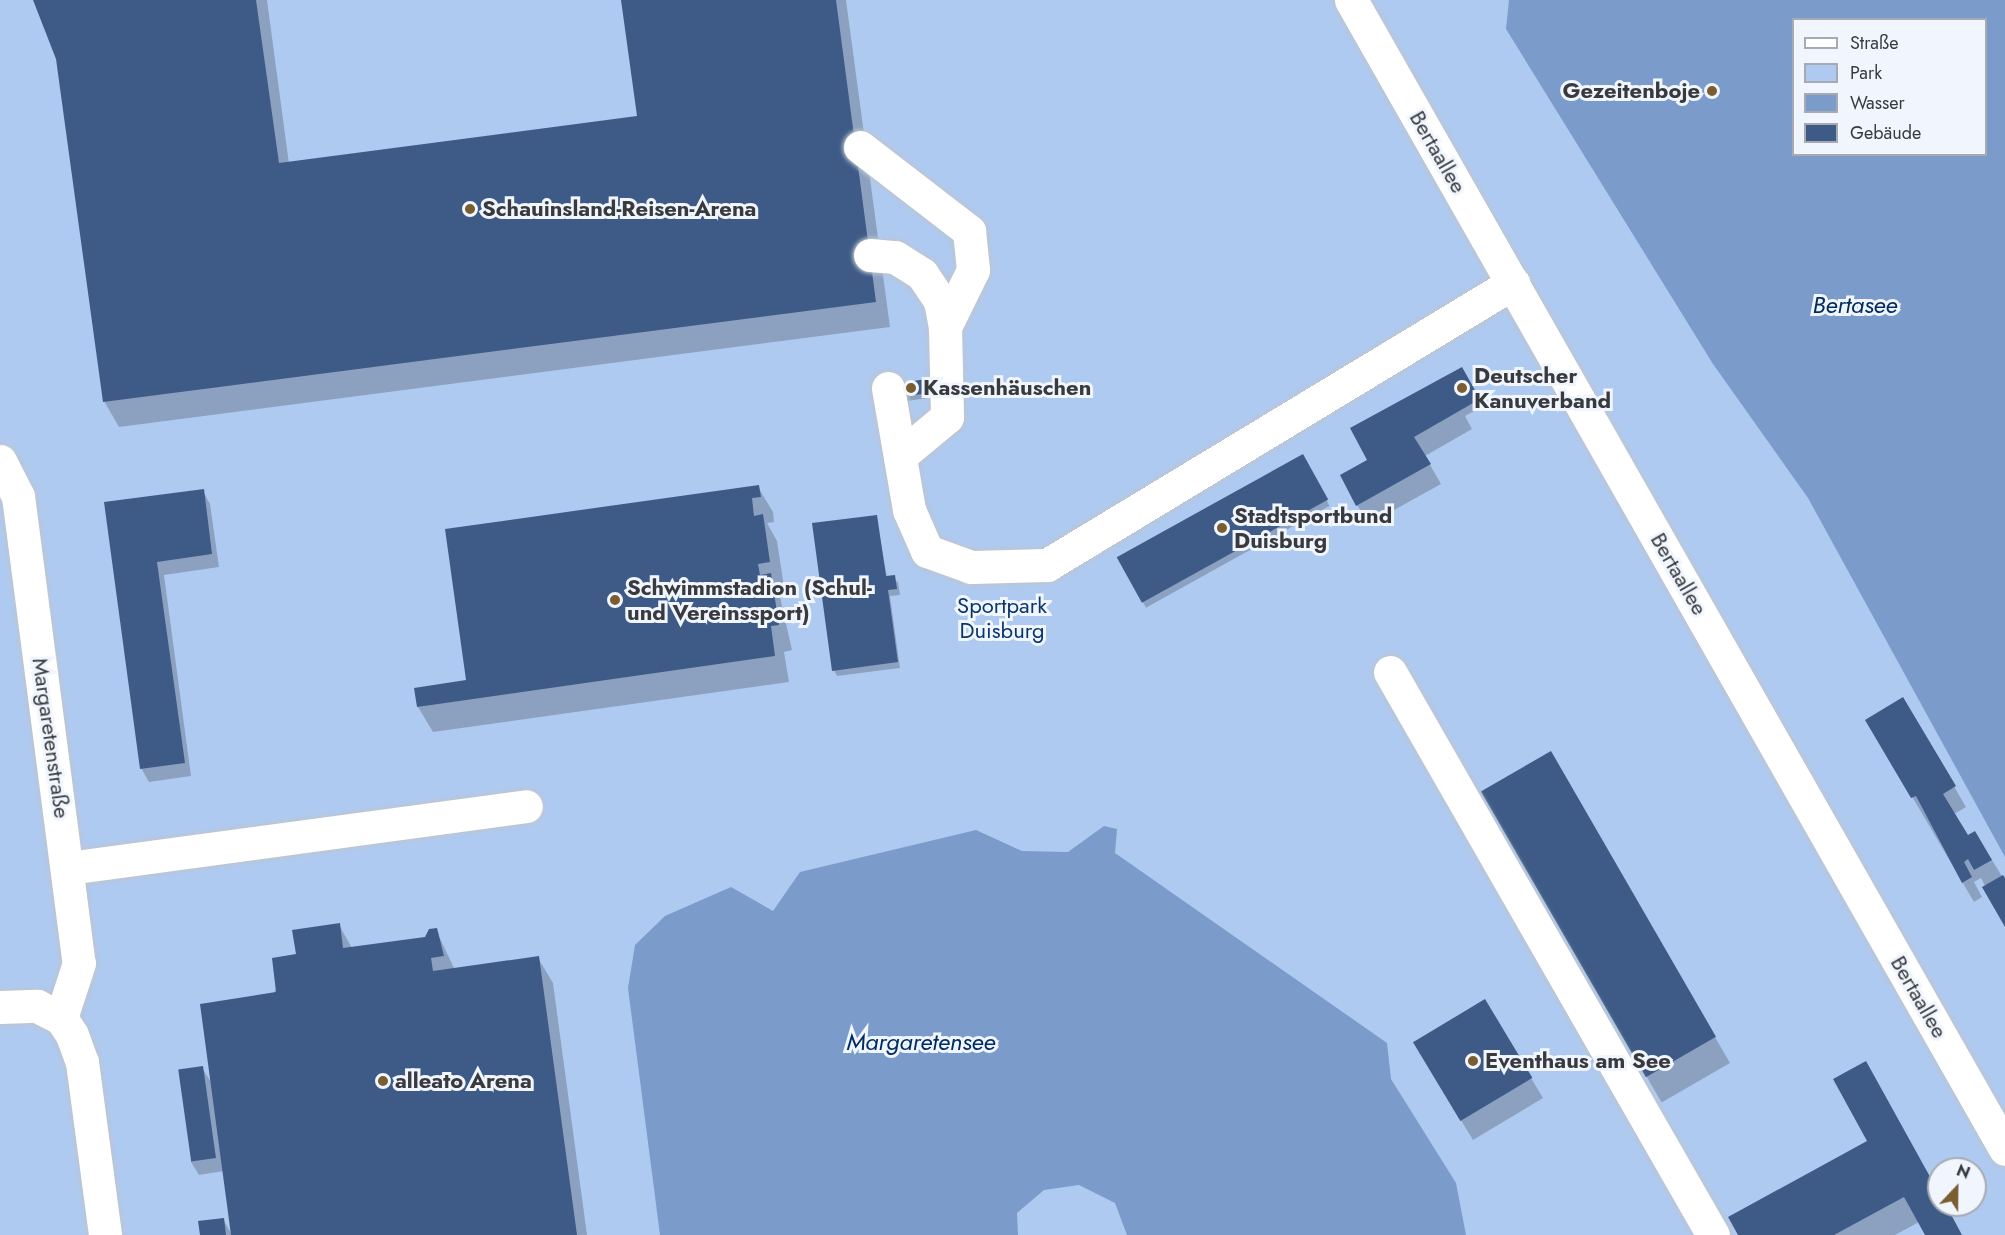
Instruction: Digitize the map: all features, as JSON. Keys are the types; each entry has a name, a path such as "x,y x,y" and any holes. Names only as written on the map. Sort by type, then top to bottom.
{"street":[{"name":"Bertaallee","path":"1351,0 2005,1149"},
{"path":"860,147 969,231 974,270 945,327"},
{"path":"870,255 895,257 922,274 940,301 945,327 947,417 900,456"},
{"path":"888,388 912,519 927,551 971,567 1047,565 1513,283"},
{"name":"Margaretenstraße","path":"0,461 18,496 69,868 79,963 61,1018"},
{"path":"1390,672 1713,1235"},
{"path":"69,868 525,806"},
{"path":"0,1007 37,1006 61,1018 82,1062 105,1235"}],"green space":[{"name":"Sportpark Duisburg","path":"0,0 2005,0 2005,1235 0,1235"}],"water":[{"name":"Bertasee","path":"1509,0 2005,0 2005,857 1808,498 1713,364 1506,29"},
{"name":"Margaretensee","path":"1104,826 1117,829 1115,853 1387,1043 1391,1079 1456,1183 1466,1235 1127,1235 1115,1203 1079,1185 1044,1190 1017,1213 1018,1235 660,1235 628,988 635,945 665,916 731,887 773,911 800,872 976,830 1022,851 1068,852"}],"building":[{"name":"Schauinsland-Reisen-Arena","path":"33,0 256,0 279,163 637,116 621,0 836,0 876,302 103,402 56,59"},
{"path":"1462,367 1480,399 1414,437 1431,464 1356,506 1340,475 1367,460 1350,428"},
{"path":"932,378 934,393 902,396 901,383"},
{"name":"Stadtsportbund Duisburg","path":"1303,454 1328,499 1142,603 1117,557"},
{"name":"Schwimmstadion (Schul- und Vereinssport)","path":"759,485 761,497 752,498 754,516 763,514 770,562 758,564 760,575 771,573 779,625 771,626 775,656 417,707 414,688 466,680 445,529"},
{"path":"204,489 212,554 157,562 185,763 140,769 104,502"},
{"path":"877,515 886,576 895,575 897,589 888,590 898,662 832,671 812,523"},
{"path":"1903,697 1956,786 1943,794 1968,835 1975,831 1992,860 1974,870 1968,859 1964,862 1972,877 1962,883 1916,796 1911,798 1865,720"},
{"path":"1551,751 1716,1037 1646,1077 1481,792"},
{"path":"2003,875 2005,878 2005,927 1982,887"},
{"name":"alleato Arena","path":"340,923 343,948 425,937 429,929 437,928 444,956 431,958 433,971 539,956 577,1235 231,1235 200,1004 276,992 272,958 296,954 292,930"},
{"name":"Eventhaus am See","path":"1485,999 1532,1078 1460,1121 1413,1042"},
{"path":"1866,1061 1927,1171 1927,1217 1952,1217 1962,1235 1925,1235 1904,1197 1834,1235 1738,1235 1728,1217 1867,1141 1833,1079"},
{"path":"203,1066 216,1158 191,1162 178,1069"},
{"path":"224,1218 226,1235 200,1235 198,1221"}],"place":[{"name":"Gezeitenboje","path":"1712,91"},
{"name":"Schauinsland-Reisen-Arena","path":"470,209"},
{"name":"Kassenhäuschen","path":"911,388"},
{"name":"Deutscher Kanuverband","path":"1462,388"},
{"name":"Stadtsportbund Duisburg","path":"1222,528"},
{"name":"Schwimmstadion (Schul- und Vereinssport)","path":"615,600"},
{"name":"Eventhaus am See","path":"1473,1061"},
{"name":"alleato Arena","path":"383,1081"}]}
